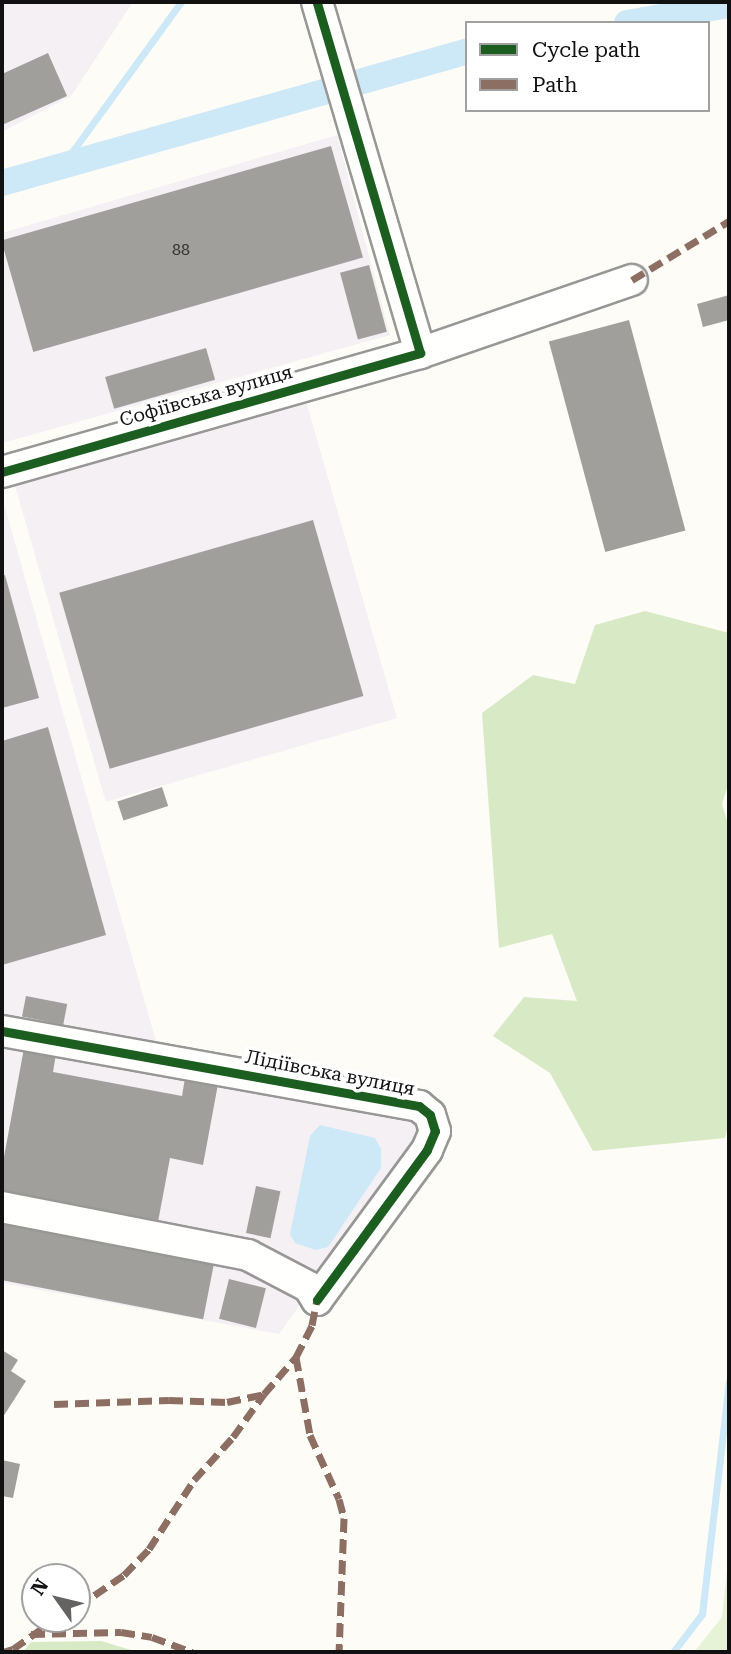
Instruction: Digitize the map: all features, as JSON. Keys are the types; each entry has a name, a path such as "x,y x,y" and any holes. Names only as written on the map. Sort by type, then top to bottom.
{"street":[{"path":"317,2 420,353"},
{"name":"Софіївська вулиця","path":"2,472 420,353 632,280"},
{"name":"Лідіївська вулиця","path":"2,1031 419,1106 430,1115 435,1131 427,1150 317,1300 309,1287 248,1255 2,1207"}],"shaded area":[{"path":"2,2 133,2 71,96 2,132"},
{"path":"337,135 390,335 2,443 2,233"},
{"path":"306,401 397,718 106,802 15,485"},
{"path":"2,497 157,1045 2,1018"},
{"path":"2,1045 419,1119 421,1135 279,1334 2,1283"}],"green space":[{"path":"645,611 729,633 729,782 722,804 729,827 729,1122 725,1138 593,1151 550,1073 493,1036 524,997 577,1001 552,934 499,948 482,713 533,675 575,684 595,625"},
{"path":"729,1553 729,1652 694,1652 722,1617"},
{"path":"101,1641 138,1652 23,1652 31,1642"}],"water":[{"path":"320,1125 375,1138 381,1149 381,1168 328,1247 316,1250 295,1243 290,1234 310,1136"}],"building":[{"path":"48,53 67,96 2,125 2,74"},
{"path":"331,146 363,258 33,352 2,240"},
{"path":"369,265 387,332 358,339 340,273"},
{"path":"729,295 729,320 703,327 697,304"},
{"path":"629,320 685,531 605,552 549,341"},
{"path":"206,348 215,380 114,409 105,377"},
{"path":"313,520 363,696 110,769 59,593"},
{"path":"5,575 39,698 2,708 2,576"},
{"path":"48,727 106,935 2,965 2,741"},
{"path":"162,787 168,806 123,821 117,802"},
{"path":"26,996 67,1004 63,1025 22,1017"},
{"path":"24,1048 56,1054 53,1072 182,1096 185,1078 218,1084 203,1165 170,1158 158,1222 2,1194 2,1168"},
{"path":"256,1186 280,1191 270,1238 246,1233"},
{"path":"2,1222 214,1263 203,1319 2,1280"},
{"path":"229,1279 266,1288 256,1328 219,1319"},
{"path":"2,1350 18,1360 11,1371 26,1381 3,1417"},
{"path":"2,1460 20,1464 13,1498 2,1496"}],"waterway":[{"path":"64,163 181,2"},
{"path":"638,21 729,5"},
{"path":"2,183 465,52"},
{"path":"673,1652 702,1614 729,1381"}],"marked path":[{"path":"632,280 729,221"},
{"path":"91,1597 124,1575 149,1549 194,1480 233,1437 264,1394 296,1357 312,1325 317,1300"},
{"path":"296,1357 310,1435 339,1499 344,1518 339,1652"},
{"path":"54,1404 169,1400 227,1402 264,1394"},
{"path":"31,1634 121,1632 152,1637 192,1652"},
{"path":"3,1652 13,1649 35,1633"}],"cycle path":[{"path":"2,472 420,353 317,2"},
{"path":"2,1031 419,1106 430,1115 435,1131 427,1150 317,1300"}]}
